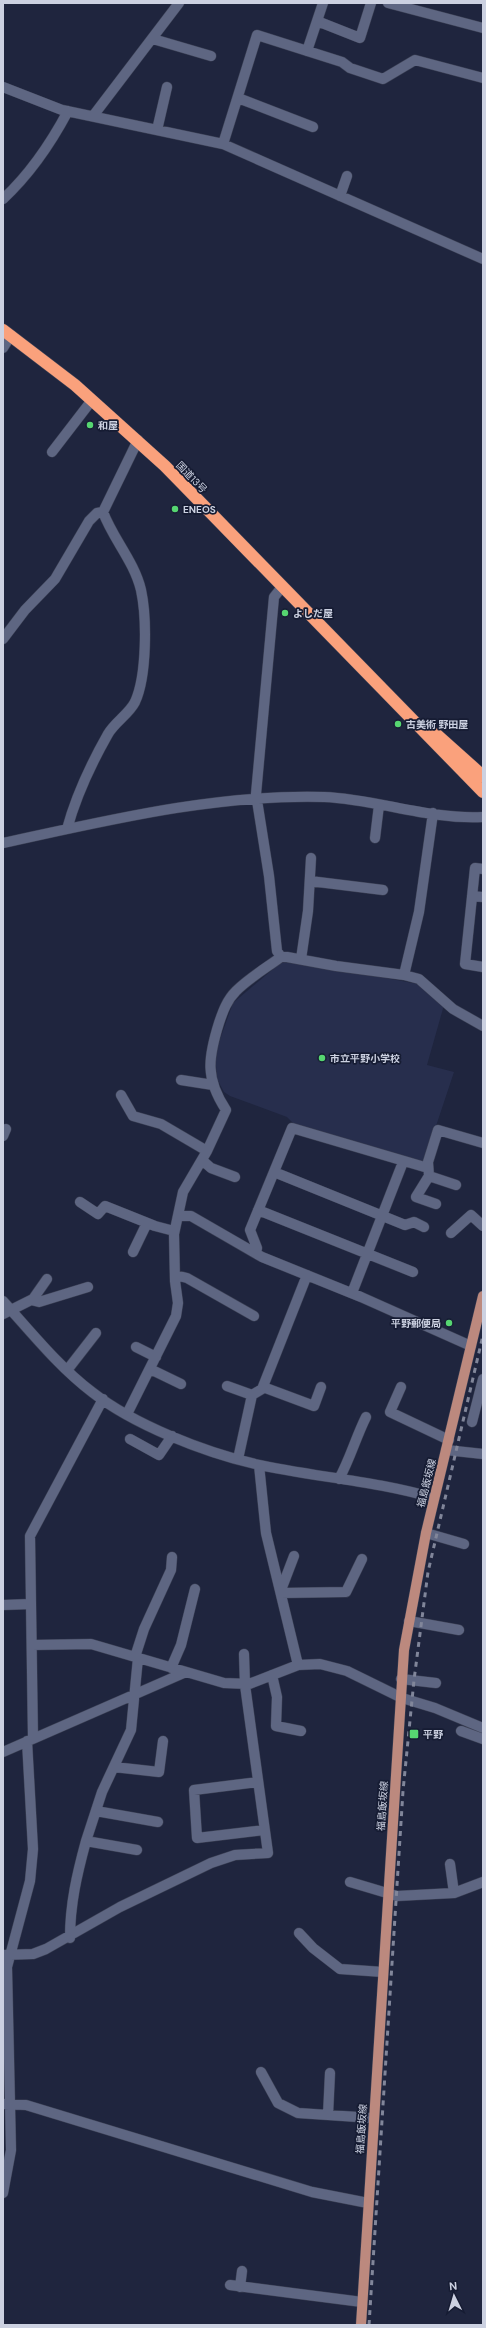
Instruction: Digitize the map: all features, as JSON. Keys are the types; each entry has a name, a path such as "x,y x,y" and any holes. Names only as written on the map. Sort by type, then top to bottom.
{"highway":[{"name":"国道13号","path":"7,332 92,400 138,440 401,706 483,792"},
{"name":"国道13号","path":"401,706 453,748 483,776"},
{"path":"453,748 483,772"}],"main road":[{"name":"福島飯坂線","path":"361,2325 373,2118 402,1698 401,1679 409,1621 426,1533 483,1296"}],"street":[{"path":"93,116 178,3"},
{"path":"307,51 324,3"},
{"path":"317,21 360,38 371,3"},
{"path":"388,3 414,6 483,28"},
{"path":"223,144 257,35 342,62 350,68 383,79 415,60 483,78"},
{"path":"152,39 211,56"},
{"path":"3,87 68,111 223,144 483,259"},
{"path":"157,130 167,87"},
{"path":"238,98 313,127"},
{"path":"3,199 31,169 58,130 68,111"},
{"path":"340,196 347,176"},
{"path":"3,348 7,332"},
{"path":"52,452 92,400"},
{"path":"3,639 25,610 55,579 89,521 103,512 138,440"},
{"path":"67,829 74,804 108,733 135,700 145,646 145,619 140,590 132,564 106,523 103,512"},
{"path":"280,958 277,951 269,876 256,799 274,596 282,587"},
{"path":"3,843 182,806 256,799 325,797 434,813 483,817"},
{"path":"375,838 380,804"},
{"path":"404,975 419,912 434,813"},
{"path":"301,960 310,881 311,858"},
{"path":"483,869 475,868 465,964 483,967"},
{"path":"310,881 383,890"},
{"path":"472,896 483,897"},
{"path":"127,1414 176,1316 178,1303 175,1275 174,1231 183,1192 204,1155 226,1110 213,1085 209,1060 212,1045 227,1002 236,991 280,958 301,960 404,975 419,979 453,1009 483,1026"},
{"path":"181,1080 213,1085"},
{"path":"121,1095 133,1116 161,1124 204,1155 210,1168 235,1177"},
{"path":"256,1253 256,1248 250,1230 292,1128 403,1162 456,1185"},
{"path":"436,1204 416,1197 428,1172 432,1142 438,1130 483,1143"},
{"path":"352,1293 381,1215 403,1162"},
{"path":"274,1172 405,1225 414,1222 424,1227"},
{"path":"80,1202 94,1213 98,1214 105,1206 147,1223 174,1231"},
{"path":"258,1210 413,1272"},
{"path":"451,1234 471,1215 483,1226"},
{"path":"178,1216 191,1216 256,1253 352,1293 472,1346"},
{"path":"133,1252 147,1223"},
{"path":"175,1275 187,1278 254,1316"},
{"path":"238,1459 252,1396 263,1387 307,1275"},
{"path":"7,1312 31,1300 47,1279"},
{"path":"31,1300 39,1302 88,1287"},
{"path":"3,1301 7,1312 68,1369 103,1399 127,1414 172,1436 238,1459 259,1464 339,1479 401,1488 434,1498"},
{"path":"68,1369 96,1333"},
{"path":"136,1347 156,1357"},
{"path":"150,1369 181,1384"},
{"path":"472,1422 483,1379"},
{"path":"227,1386 252,1396"},
{"path":"263,1387 314,1406 321,1387"},
{"path":"401,1387 390,1412 448,1445 483,1454"},
{"path":"3,2192 11,2150 7,2104 7,1955 30,1881 33,1849 30,1740 32,1645 30,1536 103,1399"},
{"path":"339,1479 352,1455 355,1439 366,1417"},
{"path":"130,1439 159,1455 172,1436"},
{"path":"259,1464 266,1533 298,1665"},
{"path":"426,1533 464,1544"},
{"path":"281,1592 294,1556"},
{"path":"70,1938 70,1917 74,1884 96,1811 131,1730 137,1658 144,1629 172,1570 172,1557"},
{"path":"281,1592 346,1592 362,1559"},
{"path":"171,1668 181,1645 195,1589"},
{"path":"3,1604 31,1604"},
{"path":"409,1621 459,1630"},
{"path":"32,1645 91,1644 224,1683 245,1685 298,1665 320,1664 347,1671 402,1698 435,1708 483,1728"},
{"path":"7,1955 33,1954 70,1938 120,1907 212,1863 235,1855 268,1853 245,1685 244,1654"},
{"path":"3,1752 186,1672"},
{"path":"272,1675 277,1697 276,1726 301,1731"},
{"path":"401,1679 436,1683"},
{"path":"461,1731 483,1739"},
{"path":"114,1767 159,1772 163,1741"},
{"path":"258,1782 194,1790 197,1838 264,1830"},
{"path":"96,1811 158,1822"},
{"path":"86,1841 137,1850"},
{"path":"450,1864 454,1893"},
{"path":"350,1882 397,1896 454,1893 483,1882"},
{"path":"299,1933 313,1948 340,1969 383,1972"},
{"path":"261,2072 278,2103 298,2113 373,2118"},
{"path":"328,2115 330,2073"},
{"path":"7,2104 26,2105 312,2192 368,2203"},
{"path":"242,2271 235,2286 362,2302"}],"shaded area":[{"name":"市立平野小学校","path":"285,962 301,962 418,984 444,1005 427,1065 454,1072 423,1165 295,1125 287,1117 230,1096 224,1092 217,1079 215,1053 233,1003 279,964"}],"railway":[{"path":"369,2325 403,1791 414,1680 428,1572 483,1335"}],"place":[{"name":"和屋","path":"90,425"},
{"name":"ENEOS","path":"175,509"},
{"name":"よしだ屋","path":"285,613"},
{"name":"古美術 野田屋","path":"398,724"},
{"name":"市立平野小学校","path":"322,1058"},
{"name":"平野郵便局","path":"449,1323"},
{"name":"平野","path":"414,1734"}]}
